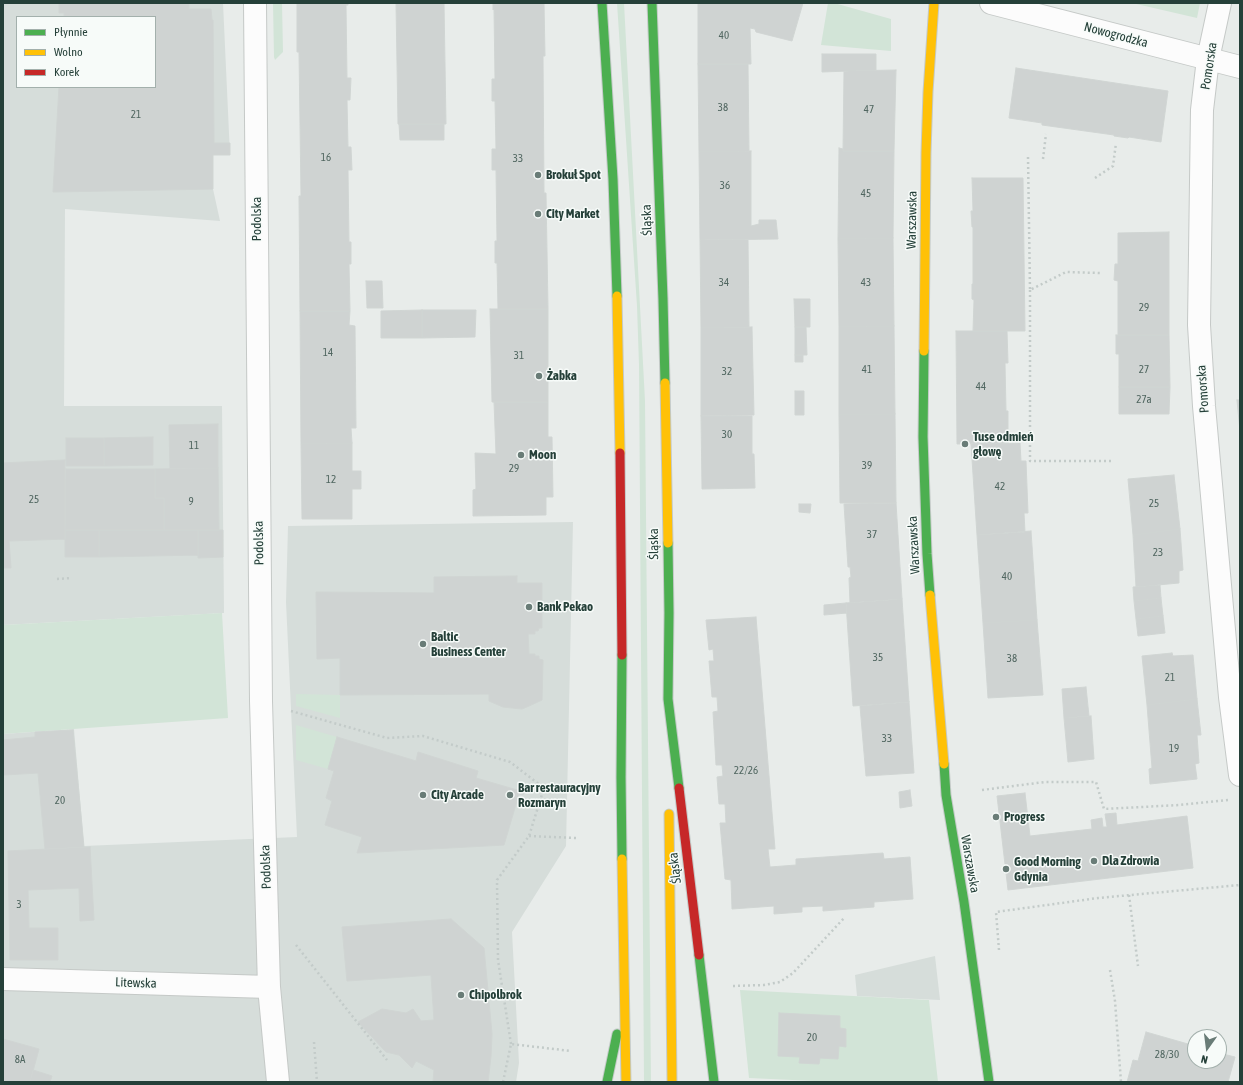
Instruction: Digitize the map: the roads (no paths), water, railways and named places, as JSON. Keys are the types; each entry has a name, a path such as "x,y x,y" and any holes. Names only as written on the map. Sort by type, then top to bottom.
{"main road":[{"path":"602,3 613,179 620,404 622,659 621,777 626,1082"},
{"name":"Śląska","path":"652,3 663,299 669,605 668,699 714,1082"},
{"name":"Warszawska","path":"934,3 928,92 926,152 923,437 927,554 946,795 964,902 989,1082"},
{"path":"668,699 669,778"},
{"path":"669,802 672,1082"},
{"path":"607,1082 625,998"}],"street":[{"name":"Podolska","path":"255,3 261,669 269,987 278,1082"},
{"name":"Nowogrodzka","path":"992,3 1240,67"},
{"name":"Pomorska","path":"1220,3 1208,59 1202,110 1199,325 1205,421 1230,689 1240,775"},
{"name":"Litewska","path":"3,980 269,987"}],"place":[{"name":"Brokuł Spot","path":"538,175"},
{"name":"City Market","path":"538,214"},
{"name":"Żabka","path":"539,376"},
{"name":"Tuse odmień głowę","path":"965,444"},
{"name":"Moon","path":"521,455"},
{"name":"Bank Pekao","path":"529,607"},
{"name":"Baltic Business Center","path":"423,644"},
{"name":"City Arcade","path":"423,795"},
{"name":"Bar restauracyjny Rozmaryn","path":"510,795"},
{"name":"Progress","path":"996,817"},
{"name":"Dla Zdrowia","path":"1094,861"},
{"name":"Good Morning Gdynia","path":"1006,869"},
{"name":"Chipolbrok","path":"461,995"}]}
